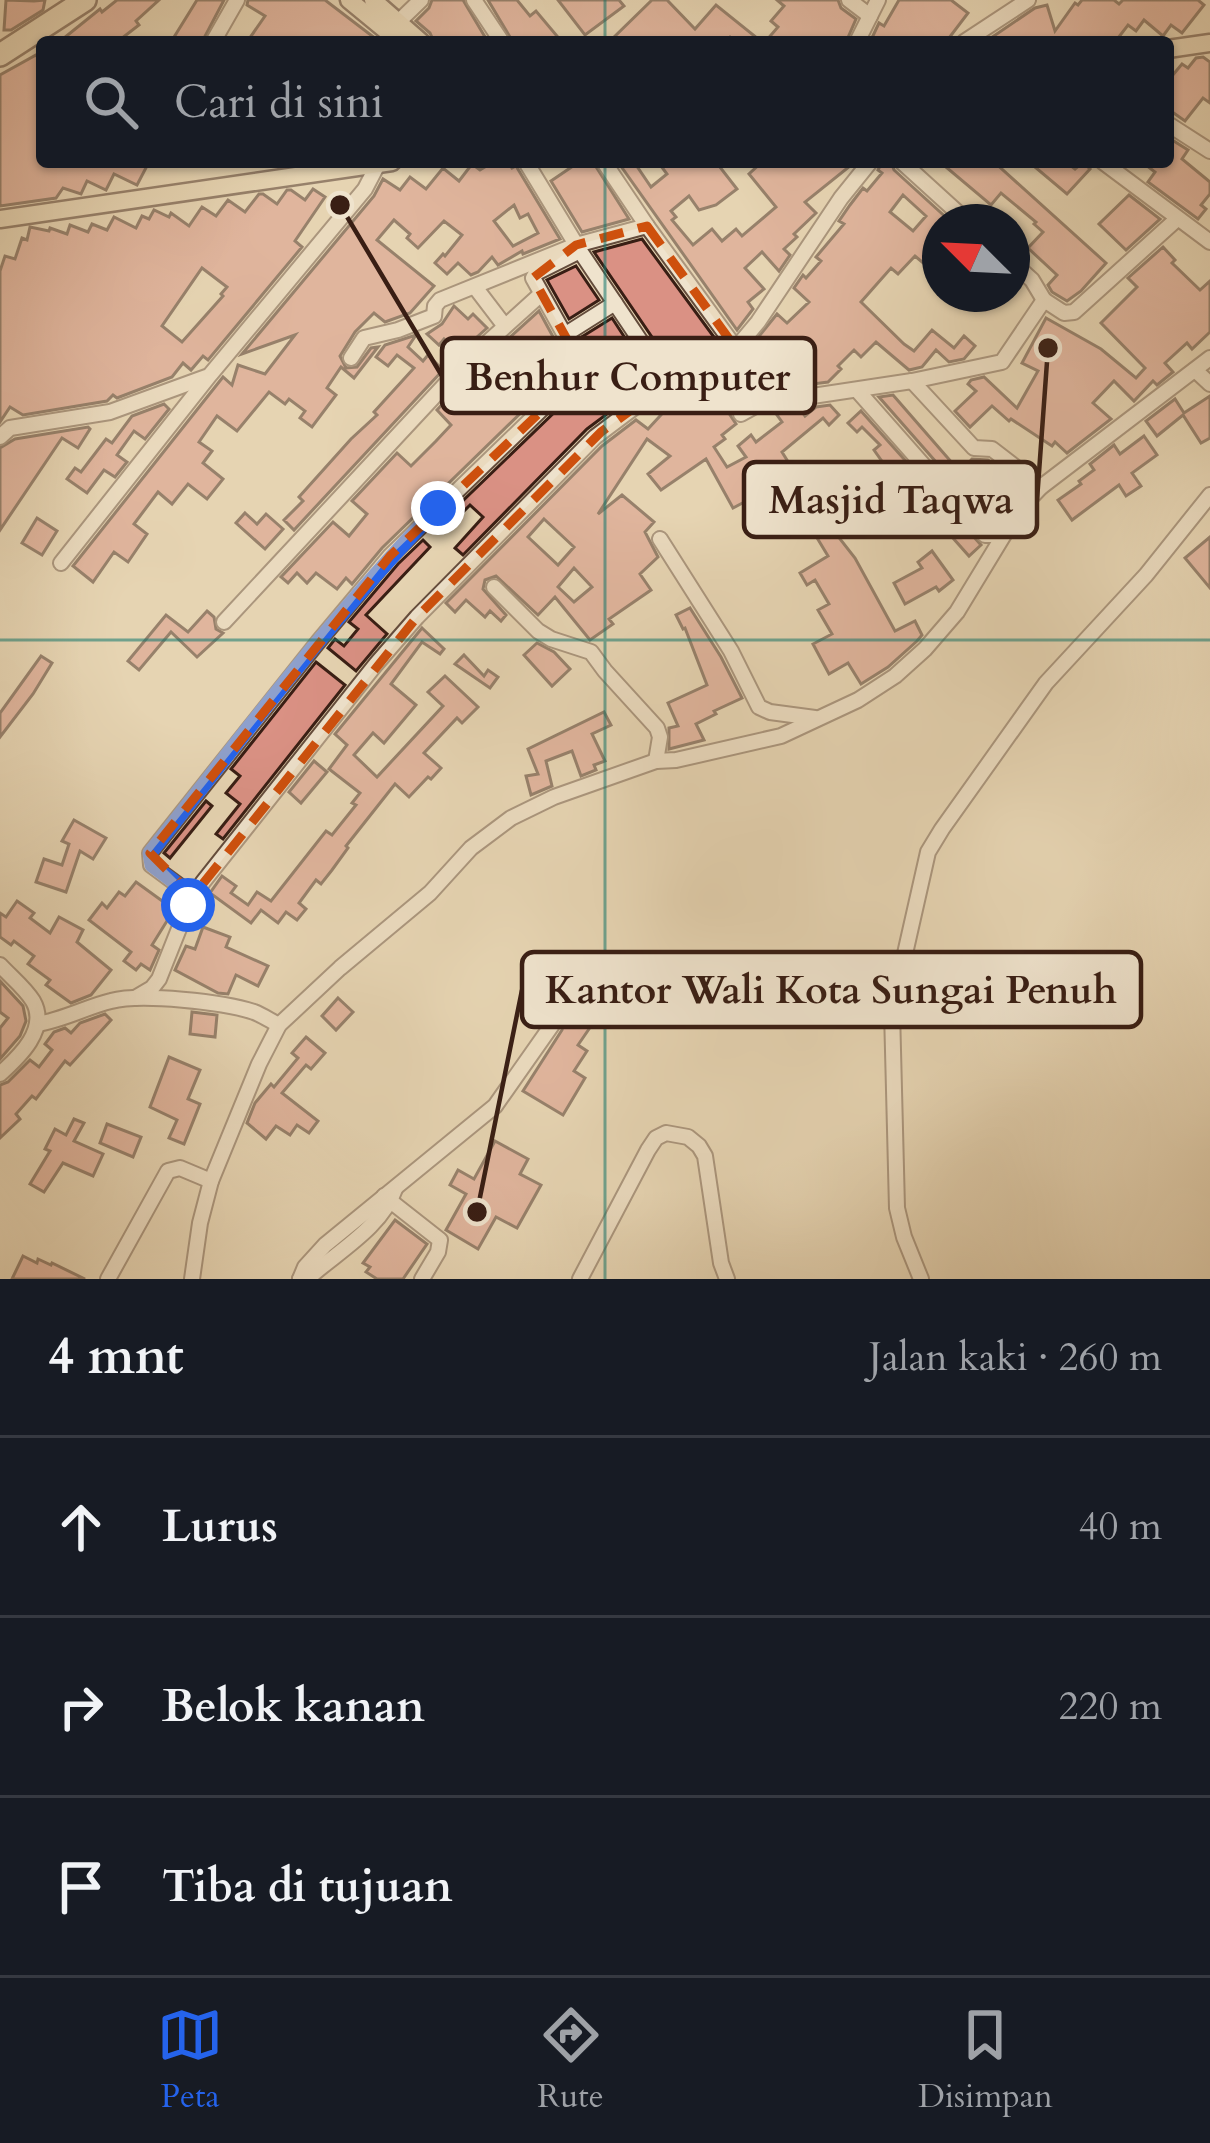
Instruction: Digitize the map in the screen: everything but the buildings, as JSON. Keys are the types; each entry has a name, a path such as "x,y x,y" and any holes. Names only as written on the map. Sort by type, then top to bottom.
{"highway":[{"path":"0,56 85,0"}],"main road":[{"path":"349,0 396,32"},
{"path":"373,0 396,32"},
{"path":"1174,48 1210,43"},
{"path":"0,219 351,168"}],"street":[{"path":"216,36 237,0"},
{"path":"396,32 421,0"},
{"path":"474,0 498,36"},
{"path":"849,0 870,16"},
{"path":"860,36 878,0"},
{"path":"973,36 1028,0"},
{"path":"1174,128 1210,151"},
{"path":"62,563 381,168"},
{"path":"530,168 668,382 678,394 687,396 711,378 758,322 865,168"},
{"path":"608,168 735,346"},
{"path":"909,168 948,204"},
{"path":"1111,168 1210,242"},
{"path":"1030,278 1044,300 1064,313 1074,312 1177,219"},
{"path":"351,358 364,338 434,316 440,300 477,290 578,248 650,230"},
{"path":"193,896 152,865 150,853 390,556 579,374 581,364 533,281 534,275 578,248"},
{"path":"477,290 504,325"},
{"path":"224,622 504,325 540,295"},
{"path":"741,415 759,404 1003,362 1044,300"},
{"path":"566,334 615,303"},
{"path":"192,1279 211,1181 234,1119 279,1025 430,893 471,848 511,818 554,797 656,761 781,736 858,700 896,676 957,612 1019,510 1041,487 1210,358"},
{"path":"1195,370 1210,384"},
{"path":"0,436 10,428 110,412 211,376"},
{"path":"912,380 974,448 992,449 1041,487"},
{"path":"136,998 159,980 193,896 417,617 595,437 668,382"},
{"path":"857,390 985,535 1019,510"},
{"path":"921,1279 897,1208 891,1026 928,852 1046,683 1146,575 1210,494"},
{"path":"660,538 731,651 759,707 820,719"},
{"path":"494,587 551,639 591,652 657,728 656,761"},
{"path":"0,965 32,999 38,1016 20,1055 0,1075"},
{"path":"38,1024 106,1002 136,998 226,1005 279,1025"},
{"path":"307,1276 325,1245 495,1106 552,1024"},
{"path":"580,1279 656,1138 675,1133 688,1137 705,1156 727,1279"},
{"path":"108,1279 168,1171 180,1168 211,1181"},
{"path":"390,1195 440,1240 422,1279"}],"highlighted area":[{"path":"647,226 735,347 694,393 660,389 601,432 417,617 193,896 150,853 390,556 584,370 533,278 576,245"}],"place":[{"name":"Benhur Computer","path":"340,205"},
{"name":"Masjid Taqwa","path":"1048,348"},
{"name":"Kantor Wali Kota Sungai Penuh","path":"477,1212"}],"route":[{"path":"188,905 193,896 152,865 150,853 318,642 390,556 438,508"}]}
